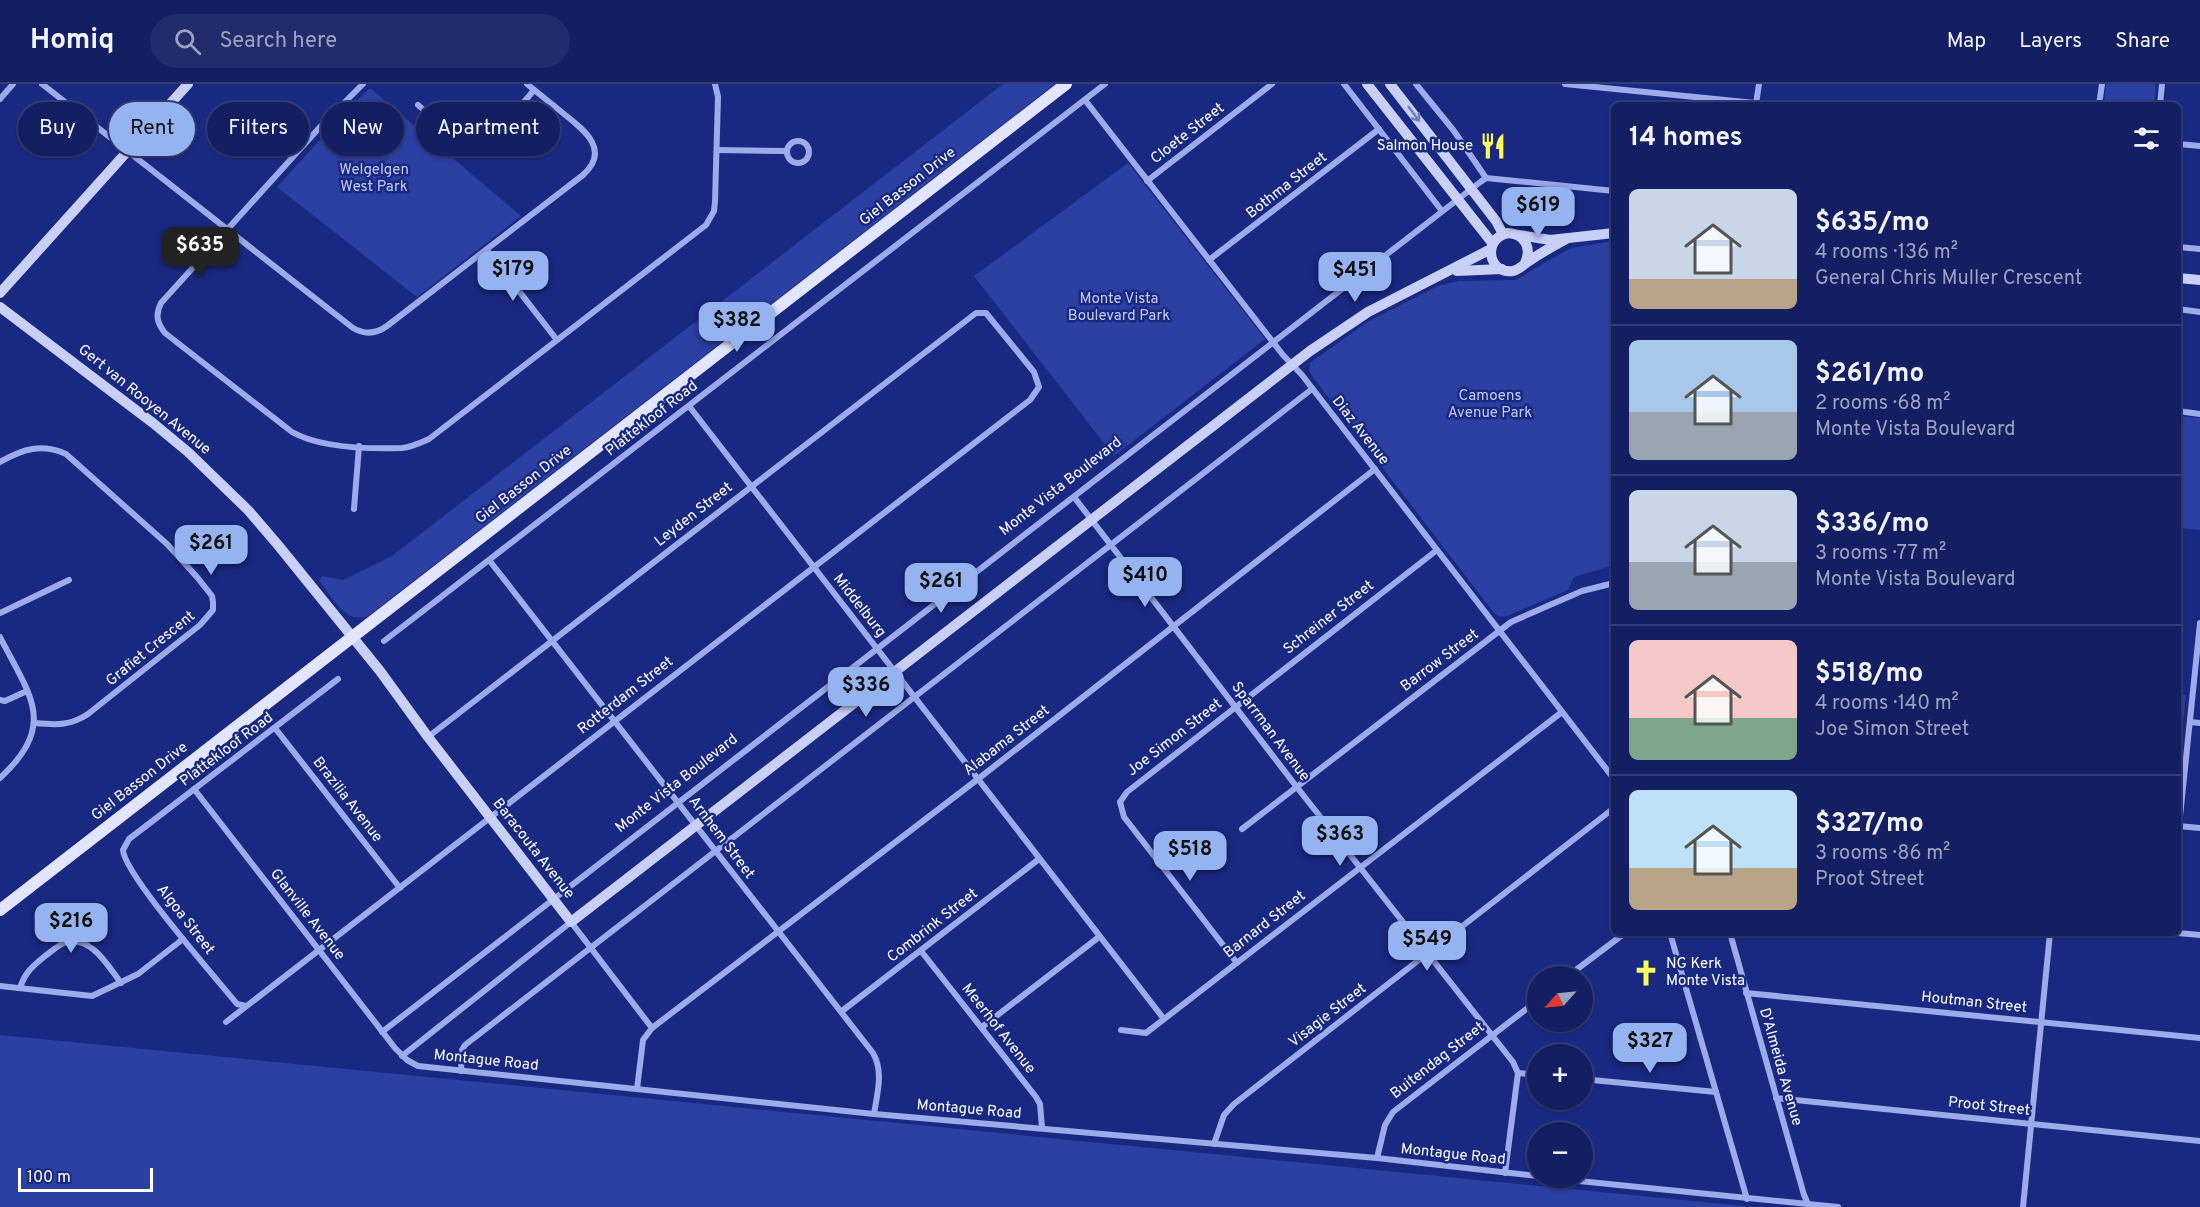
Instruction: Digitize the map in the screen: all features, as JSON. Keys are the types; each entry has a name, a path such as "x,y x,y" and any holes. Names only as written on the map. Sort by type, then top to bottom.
{"main road":[{"path":"172,102 188,84"},
{"name":"Giel Basson Drive","path":"0,909 1066,84"},
{"path":"1367,84 1492,246 1493,261 1502,269"},
{"path":"1390,84 1496,221 1503,234"},
{"path":"0,293 123,156"},
{"path":"1503,234 1537,240 1611,233"},
{"path":"572,922 1293,364 1368,312 1438,277 1492,246 1503,234"},
{"path":"1518,235 1528,247 1525,263"},
{"path":"1438,277 1464,270 1515,270 1566,239"},
{"path":"2181,278 2200,280"},
{"name":"Gert van Rooyen Avenue","path":"0,307 153,423 217,479 278,545 351,637"},
{"name":"Baracouta Avenue","path":"351,637 380,671 572,922"}],"street":[{"path":"0,99 13,84"},
{"path":"42,84 109,136"},
{"path":"363,84 320,127 161,303 157,314 160,327 292,432 315,442 403,448 429,439 706,225 714,211 718,97 714,84"},
{"path":"134,156 354,328 360,332 371,333 387,327 589,170 594,159 595,148 588,134 527,84"},
{"name":"Plattekloof Road","path":"384,641 1105,84"},
{"name":"Cloete Street","path":"1147,181 1272,84"},
{"path":"1416,84 1454,131 1486,178 1611,191"},
{"path":"1564,84 1737,102"},
{"path":"1756,102 1759,84"},
{"path":"2099,102 2102,84"},
{"path":"2160,102 2162,84"},
{"path":"1348,86 1442,211"},
{"path":"524,102 534,90"},
{"name":"Diaz Avenue","path":"1084,100 1375,469 1611,775"},
{"name":"Bothma Street","path":"1209,260 1379,129"},
{"path":"2181,144 2200,146"},
{"path":"717,150 787,151"},
{"name":"Monte Vista Boulevard","path":"382,1032 1486,178"},
{"path":"2181,247 2200,249"},
{"path":"487,250 557,340"},
{"path":"2181,309 2200,312"},
{"name":"Rotterdam Street","path":"226,1022 812,566 1030,400 1039,387 1034,372 986,313 976,313"},
{"name":"Leyden Street","path":"428,736 976,313"},
{"path":"461,1071 462,1050 465,1045 1312,389"},
{"name":"Middelburg","path":"689,406 1164,1019"},
{"path":"2181,411 2200,414"},
{"path":"354,509 359,446"},
{"name":"Grafiet Crescent","path":"0,462 28,448 50,448 66,454 167,544 197,577 212,596 213,602 213,610 200,625 88,714 70,724 61,726 35,723"},
{"name":"Alabama Street","path":"652,1028 978,779 1375,469"},
{"name":"Sparrman Avenue","path":"1074,497 1427,954 1493,1034 1514,1062 1518,1074"},
{"name":"Schreiner Street","path":"1235,706 1437,550"},
{"name":"Arnhem Street","path":"489,560 679,801 777,932 842,1011 877,1061 879,1071 874,1114"},
{"path":"0,613 69,580"},
{"name":"Barrow Street","path":"1242,828 1511,622 1560,599 1611,584"},
{"path":"2181,807 2200,623"},
{"path":"0,637 27,691 35,723 29,742 21,756 0,778"},
{"name":"Plattekloof Road","path":"129,839 338,679"},
{"path":"0,700 5,701 27,691"},
{"name":"Joe Simon Street","path":"1235,706 1127,792 1120,802 1124,817 1237,963"},
{"name":"Barnard Street","path":"1121,1030 1146,1033 1562,712"},
{"path":"2190,722 2200,723"},
{"name":"Brazilia Avenue","path":"275,728 400,888"},
{"name":"Glanville Avenue","path":"194,789 402,1056"},
{"name":"Visagie Street","path":"1214,1144 1224,1115 1233,1104 1611,810"},
{"path":"2181,826 2200,828"},
{"name":"Algoa Street","path":"129,839 123,850 125,862 183,939 237,1004 246,1006"},
{"name":"Combrink Street","path":"842,1011 1039,859"},
{"path":"402,1056 572,922"},
{"name":"Baracouta Avenue","path":"572,922 652,1028"},
{"path":"2181,933 2200,935"},
{"path":"1581,966 1621,936"},
{"path":"1671,936 1747,1199"},
{"name":"D'Almeida Avenue","path":"1731,936 1809,1206"},
{"path":"2023,1207 2050,936"},
{"path":"982,1027 1099,937"},
{"path":"0,986 92,996 138,974 183,939"},
{"path":"20,988 25,973 30,968 58,946 70,942 89,945 96,950 121,983"},
{"name":"Meerhof Avenue","path":"921,951 1036,1097 1040,1104 1042,1128"},
{"name":"Houtman Street","path":"1746,993 2200,1038"},
{"name":"Buitendag Street","path":"1377,1158 1385,1125 1393,1112 1527,1008"},
{"path":"637,1089 643,1040 652,1028"},
{"name":"Montague Road","path":"402,1056 418,1066 461,1071 874,1114 1377,1158 1527,1175"},
{"path":"1505,1173 1518,1074 1527,1074"},
{"path":"1593,1080 1716,1092"},
{"name":"Proot Street","path":"1776,1098 2200,1141"},
{"path":"1593,1183 1809,1206 1838,1207"}],"green space":[{"path":"1003,84 1055,84 371,614 354,617 347,614 334,601 319,580 323,576 343,580 392,556"},
{"path":"2106,84 2156,84 2154,102 2104,102"},
{"name":"Welgelgen West Park","path":"370,88 387,102 355,102"},
{"name":"Welgelgen West Park","path":"404,117 416,127 416,156 450,156 521,216 417,297 277,187 305,156 309,156 309,152 321,138 321,156 404,156"},
{"name":"Monte Vista Boulevard Park","path":"1128,163 1265,339 1114,456 974,276"},
{"name":"Camoens Avenue Park","path":"1611,241 1611,566 1574,577 1568,590 1500,617 1494,613 1312,376 1309,370 1310,363 1367,322 1438,286 1459,281 1515,280 1571,248"},
{"path":"2181,416 2200,418 2200,530 2181,528"},
{"path":"2181,694 2186,695 2181,741"},
{"path":"0,1035 1527,1185 1527,1188 1560,1188 1754,1207 0,1207"}],"place":[{"name":"Salmon House","path":"1493,146"},
{"name":"NG Kerk Monte Vista","path":"1646,973"}]}
